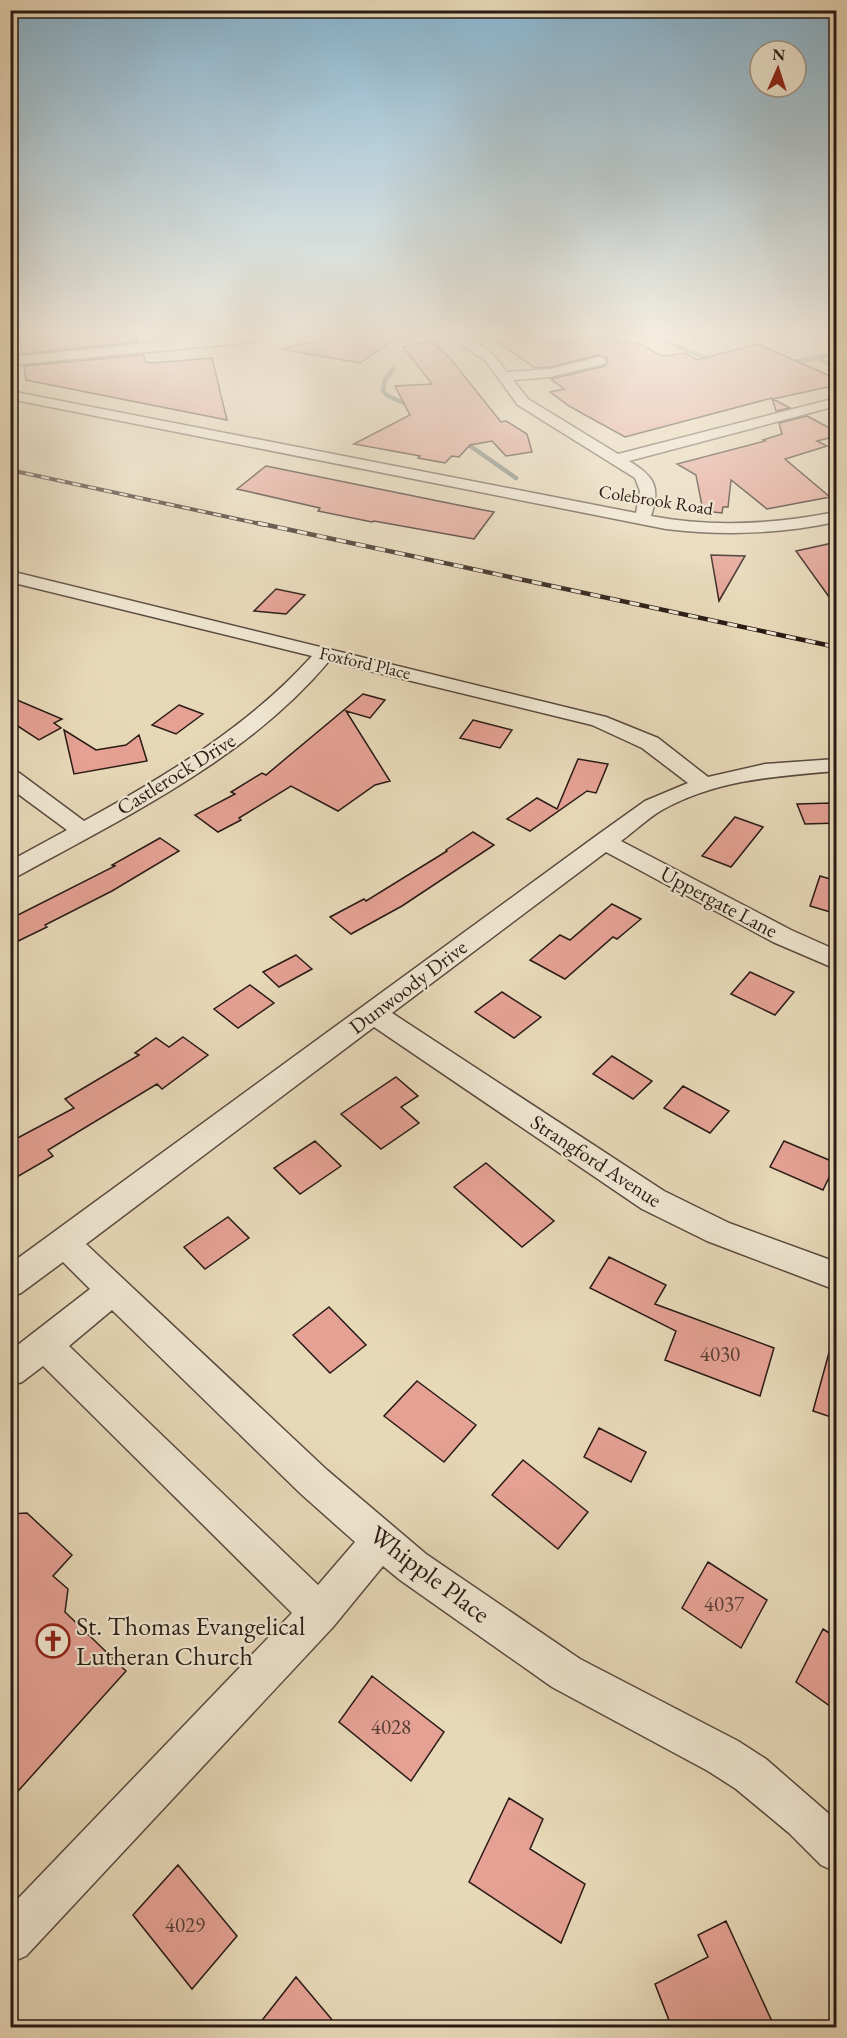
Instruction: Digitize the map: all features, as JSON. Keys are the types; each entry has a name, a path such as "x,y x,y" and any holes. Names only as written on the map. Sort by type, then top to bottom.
{"street":[{"name":"Colebrook Road","path":"174,427 696,528 741,530 789,527 837,517"},
{"path":"564,427 641,475 647,484 650,496 642,519"},
{"path":"616,459 740,427"},
{"name":"Foxford Place","path":"10,576 599,721 650,742 704,784"},
{"name":"Castlerock Drive","path":"10,871 158,790 225,746 263,715 325,653"},
{"name":"Dunwoody Drive","path":"10,1283 653,806 723,778 770,770 837,765"},
{"path":"10,777 83,831"},
{"name":"Uppergate Lane","path":"604,841 782,936 837,960"},
{"name":"Strangford Avenue","path":"372,1013 653,1200 735,1239 837,1276"},
{"name":"Whipple Place","path":"64,1243 314,1482 413,1567 566,1673 723,1756 751,1774 804,1818 837,1850"},
{"path":"10,1371 45,1346 113,1290"},
{"path":"45,1346 319,1612"},
{"path":"10,1940 319,1612 381,1540"}],"building":[{"path":"387,427 516,427 527,434 532,452 506,456 492,441 470,445 459,457 452,456 445,463 354,444"},
{"path":"607,427 662,427 625,437"},
{"path":"780,427 828,427 837,432 837,436 817,441 827,446 785,459 830,497 767,509 731,480 728,507 723,507 722,513 703,511 696,475 677,464 765,441 763,440 782,434"},
{"path":"266,466 494,512 474,539 318,511 320,508 237,489"},
{"path":"837,542 837,608 796,551"},
{"path":"711,555 745,556 719,601"},
{"path":"276,589 305,595 286,614 254,611"},
{"path":"363,694 385,700 370,718 346,711 390,781 375,785 338,811 291,786 239,818 241,820 218,832 195,815 235,794 231,792 262,773 266,775"},
{"path":"10,697 62,719 54,723 61,728 39,740 10,721"},
{"path":"179,705 203,714 176,734 152,725"},
{"path":"473,720 512,730 500,748 460,738"},
{"path":"64,730 96,750 126,745 139,735 147,761 74,774"},
{"path":"578,759 608,764 596,793 587,791 530,831 507,819 537,798 557,809"},
{"path":"832,803 837,815 837,823 805,824 797,804"},
{"path":"735,817 763,827 731,867 702,856"},
{"path":"473,832 494,845 402,906 351,934 330,917 364,899 366,901 447,851"},
{"path":"160,838 179,851 112,891 10,945 10,919 115,866 112,865"},
{"path":"820,876 837,881 837,914 810,906"},
{"path":"612,904 641,919 617,939 613,937 565,979 530,960 560,935 570,940"},
{"path":"296,955 312,969 279,987 263,972"},
{"path":"750,972 794,992 775,1015 731,994"},
{"path":"250,985 274,1003 238,1028 214,1009"},
{"path":"502,992 541,1017 514,1038 475,1012"},
{"path":"183,1037 208,1055 162,1089 157,1084 48,1150 53,1156 10,1181 10,1142 74,1108 65,1099 139,1055 135,1053 156,1038 169,1047"},
{"path":"612,1056 652,1081 633,1099 593,1074"},
{"path":"396,1077 418,1096 401,1107 419,1123 381,1149 341,1114"},
{"path":"683,1086 729,1111 710,1133 664,1108"},
{"path":"315,1141 341,1166 300,1194 274,1168"},
{"path":"784,1141 836,1163 823,1190 770,1167"},
{"path":"486,1163 554,1221 522,1247 454,1187"},
{"path":"228,1217 249,1238 205,1269 184,1247"},
{"path":"609,1257 666,1285 655,1304 774,1348 760,1396 665,1360 676,1331 590,1288"},
{"path":"329,1307 366,1345 330,1373 293,1335"},
{"path":"830,1349 837,1350 837,1419 813,1411"},
{"path":"417,1381 476,1425 444,1462 384,1416"},
{"path":"599,1428 646,1452 631,1482 584,1457"},
{"path":"523,1460 588,1512 558,1549 492,1495"},
{"name":"St. Thomas Evangelical Lutheran Church","path":"27,1513 72,1555 53,1576 68,1589 65,1612 126,1671 10,1800 10,1514"},
{"path":"708,1562 767,1600 741,1648 682,1608"},
{"path":"823,1629 837,1638 837,1711 796,1682"},
{"path":"372,1676 444,1732 411,1781 339,1722"},
{"path":"509,1798 543,1819 530,1849 585,1884 561,1943 469,1882"},
{"path":"178,1865 237,1936 192,1989 133,1915"},
{"path":"726,1921 775,2028 672,2028 655,1984 708,1957 698,1935"},
{"path":"296,1977 339,2028 256,2028"}],"waterway":[{"path":"463,441 516,478"}],"railway":[{"path":"10,470 265,525"},
{"path":"258,523 836,647"}],"place":[{"name":"St. Thomas Evangelical Lutheran Church","path":"53,1641"}]}
